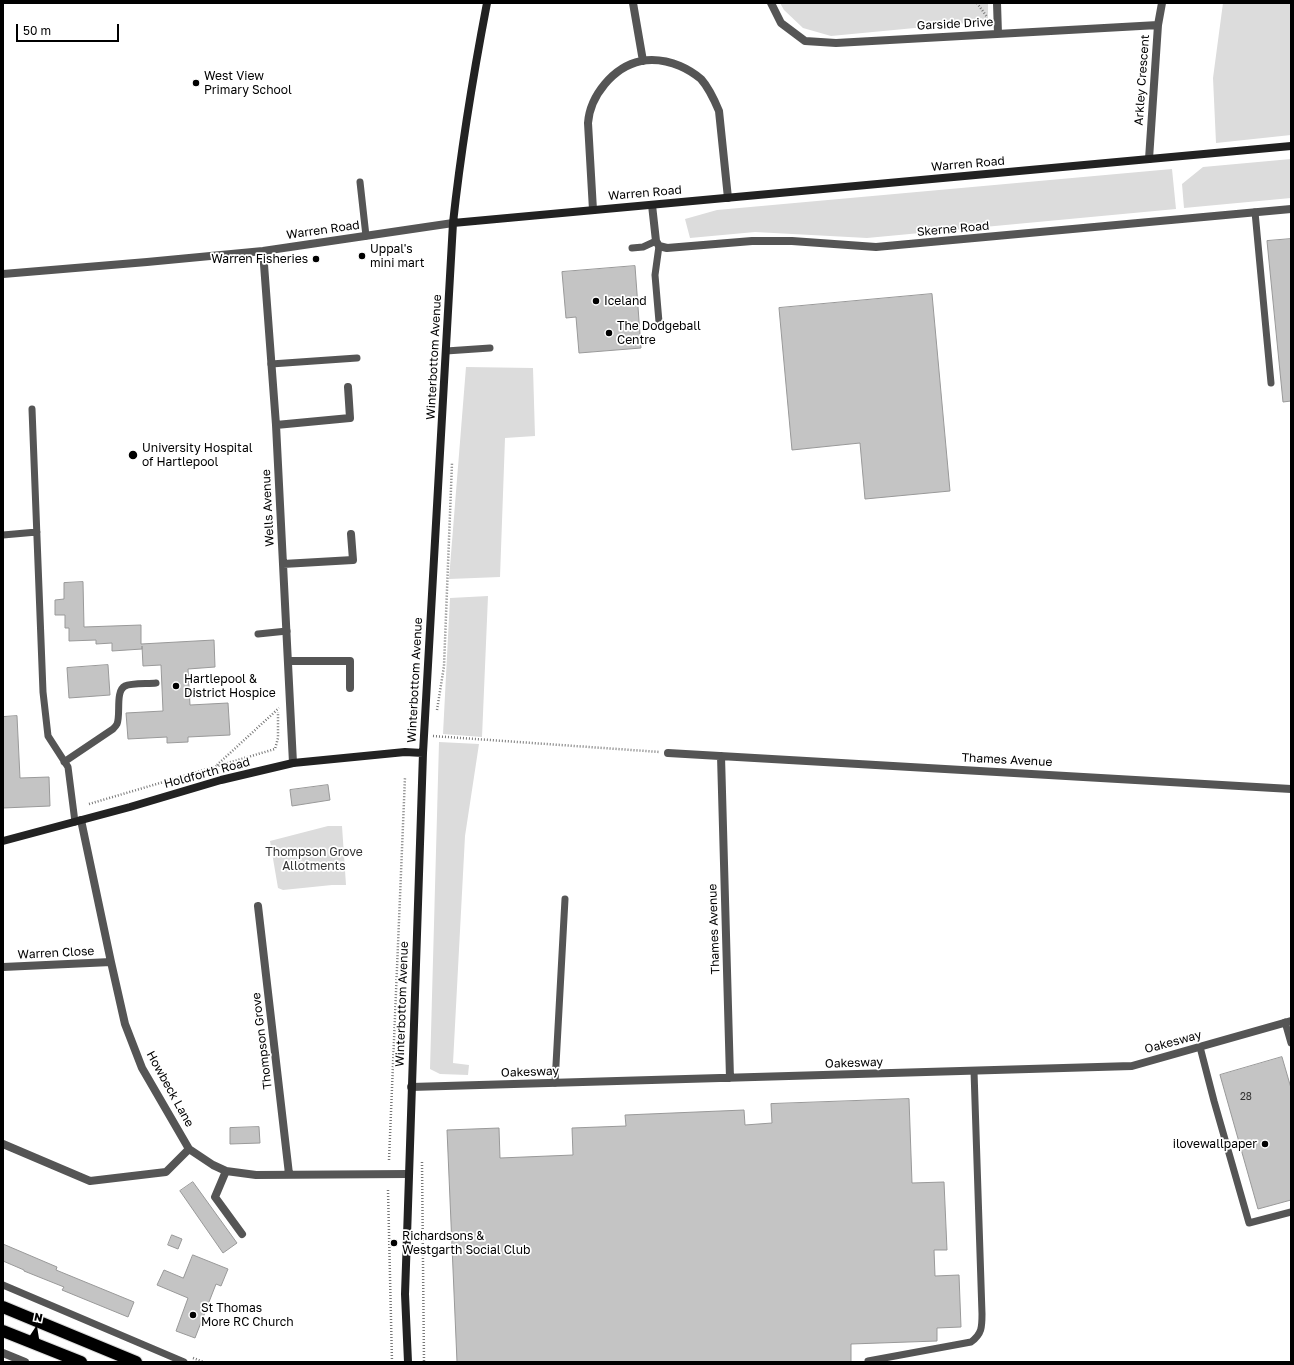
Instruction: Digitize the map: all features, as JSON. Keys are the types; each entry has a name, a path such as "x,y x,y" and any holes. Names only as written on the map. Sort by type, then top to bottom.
{"highway":[{"path":"3,1307 136,1362"},
{"path":"3,1330 81,1362"}],"street":[{"name":"Winterbottom Avenue","path":"408,1362 405,1294 422,753 453,223 459,164 486,3"},
{"path":"632,3 643,61"},
{"name":"Garside Drive","path":"771,3 781,23 805,41 836,43 1158,25"},
{"path":"997,3 998,34"},
{"name":"Arkley Crescent","path":"1149,159 1158,25 1162,3"},
{"path":"593,210 588,123 592,104 604,85 622,70 643,61 652,60 673,64 685,69 700,78 708,88 719,111 728,198"},
{"name":"Warren Road","path":"3,274 263,251 453,223 1291,146"},
{"path":"652,205 658,243"},
{"name":"Skerne Road","path":"658,243 667,248 752,241 778,241 876,248 1291,209"},
{"name":"Wells Avenue","path":"263,251 276,425 293,763"},
{"path":"276,425 350,418 348,387"},
{"path":"283,564 353,560 351,534"},
{"path":"289,661 350,662 350,688"},
{"name":"Holdforth Road","path":"3,841 130,807 221,780 293,763 405,752 422,753"},
{"name":"Thames Avenue","path":"668,753 1291,789"},
{"name":"Thames Avenue","path":"721,756 730,1078"},
{"name":"Howbeck Lane","path":"78,821 125,1024 142,1068 189,1149 213,1165 226,1171 256,1175 408,1174"},
{"name":"Thompson Grove","path":"258,906 289,1174"},
{"name":"Warren Close","path":"3,967 111,962"},
{"name":"Oakesway","path":"411,1087 1132,1066 1288,1021"},
{"path":"3,1144 90,1181 166,1172 189,1149"},
{"path":"226,1171 216,1197 242,1234"},
{"path":"3,1353 25,1362"}],"lane":[{"path":"360,182 366,236"},
{"path":"1255,212 1271,383"},
{"path":"632,248 643,248 658,243 655,275 659,322"},
{"path":"446,351 490,348"},
{"path":"271,364 357,358"},
{"path":"32,409 43,692 48,736 68,767 78,821"},
{"path":"3,535 37,532"},
{"path":"258,634 287,632"},
{"path":"64,762 113,729 117,724 119,694 125,685 156,683"},
{"path":"555,1083 565,899"},
{"path":"1288,1021 1291,1043"},
{"path":"1200,1047 1249,1223 1291,1212"},
{"path":"868,1362 971,1342 978,1337 981,1330 982,1314 974,1071"},
{"path":"3,1285 184,1362"}],"path":[{"path":"437,713 444,666 452,461"},
{"path":"217,766 278,708"},
{"path":"435,728 434,736 668,753"},
{"path":"89,804 275,749"},
{"path":"390,1160 405,778"},
{"path":"422,1161 424,1362"},
{"path":"388,1190 392,1362"}],"green space":[{"path":"780,3 988,3 988,21 831,36 803,28 784,10"},
{"path":"1223,3 1291,3 1291,135 1216,143 1213,78"},
{"path":"1291,159 1291,198 1184,208 1182,184 1203,167"},
{"path":"1172,169 1176,209 867,238 755,232 690,238 685,219 717,210"},
{"path":"466,367 533,368 535,436 505,438 500,577 449,579"},
{"path":"488,596 482,737 443,734 450,598"},
{"path":"439,742 479,744 465,836 453,1063 469,1065 468,1075 440,1074 430,1069"},
{"name":"Thompson Grove Allotments","path":"328,826 342,826 346,885 283,890 278,888 270,841"}],"building":[{"path":"1291,239 1291,401 1283,402 1267,241"},
{"path":"635,266 641,348 579,353 576,317 566,318 562,272"},
{"path":"932,294 950,491 865,499 860,443 792,450 779,308"},
{"name":"Hartlepool & District Hospice","path":"83,582 84,627 141,625 141,644 214,640 215,667 188,669 190,705 228,703 230,735 188,737 188,742 167,743 167,737 128,739 126,713 163,711 161,665 143,666 142,646 142,649 112,651 112,643 96,644 96,640 69,641 69,628 65,628 65,615 55,615 55,600 64,599 64,583"},
{"path":"108,665 110,695 69,698 67,668"},
{"path":"17,716 20,778 49,777 50,806 3,808 3,717"},
{"path":"328,785 330,800 292,806 290,790"},
{"name":"ilovewallpaper","path":"1282,1057 1291,1088 1291,1200 1258,1209 1220,1075"},
{"path":"909,1099 912,1183 944,1182 947,1250 934,1250 935,1276 959,1275 961,1327 937,1328 937,1341 851,1344 851,1362 457,1362 447,1130 499,1128 500,1158 573,1155 572,1128 626,1126 625,1115 744,1110 745,1125 772,1123 771,1104"},
{"path":"259,1127 260,1143 230,1144 230,1128"},
{"path":"193,1182 237,1243 223,1253 180,1191"},
{"path":"172,1235 182,1239 178,1249 168,1245"},
{"path":"3,1244 57,1267 56,1270 134,1302 128,1317 62,1290 64,1287 3,1261"},
{"path":"193,1255 228,1269 221,1286 216,1284 195,1338 176,1331 188,1298 157,1285 164,1270 183,1278"}],"place":[{"name":"West View Primary School","path":"196,83"},
{"name":"Uppal's mini mart","path":"362,256"},
{"name":"Warren Fisheries","path":"316,259"},
{"name":"Iceland","path":"596,301"},
{"name":"The Dodgeball Centre","path":"609,333"},
{"name":"University Hospital of Hartlepool","path":"133,455"},
{"name":"Hartlepool & District Hospice","path":"176,686"},
{"name":"ilovewallpaper","path":"1265,1144"},
{"name":"Richardsons & Westgarth Social Club","path":"394,1243"},
{"name":"St Thomas More RC Church","path":"193,1315"}]}
